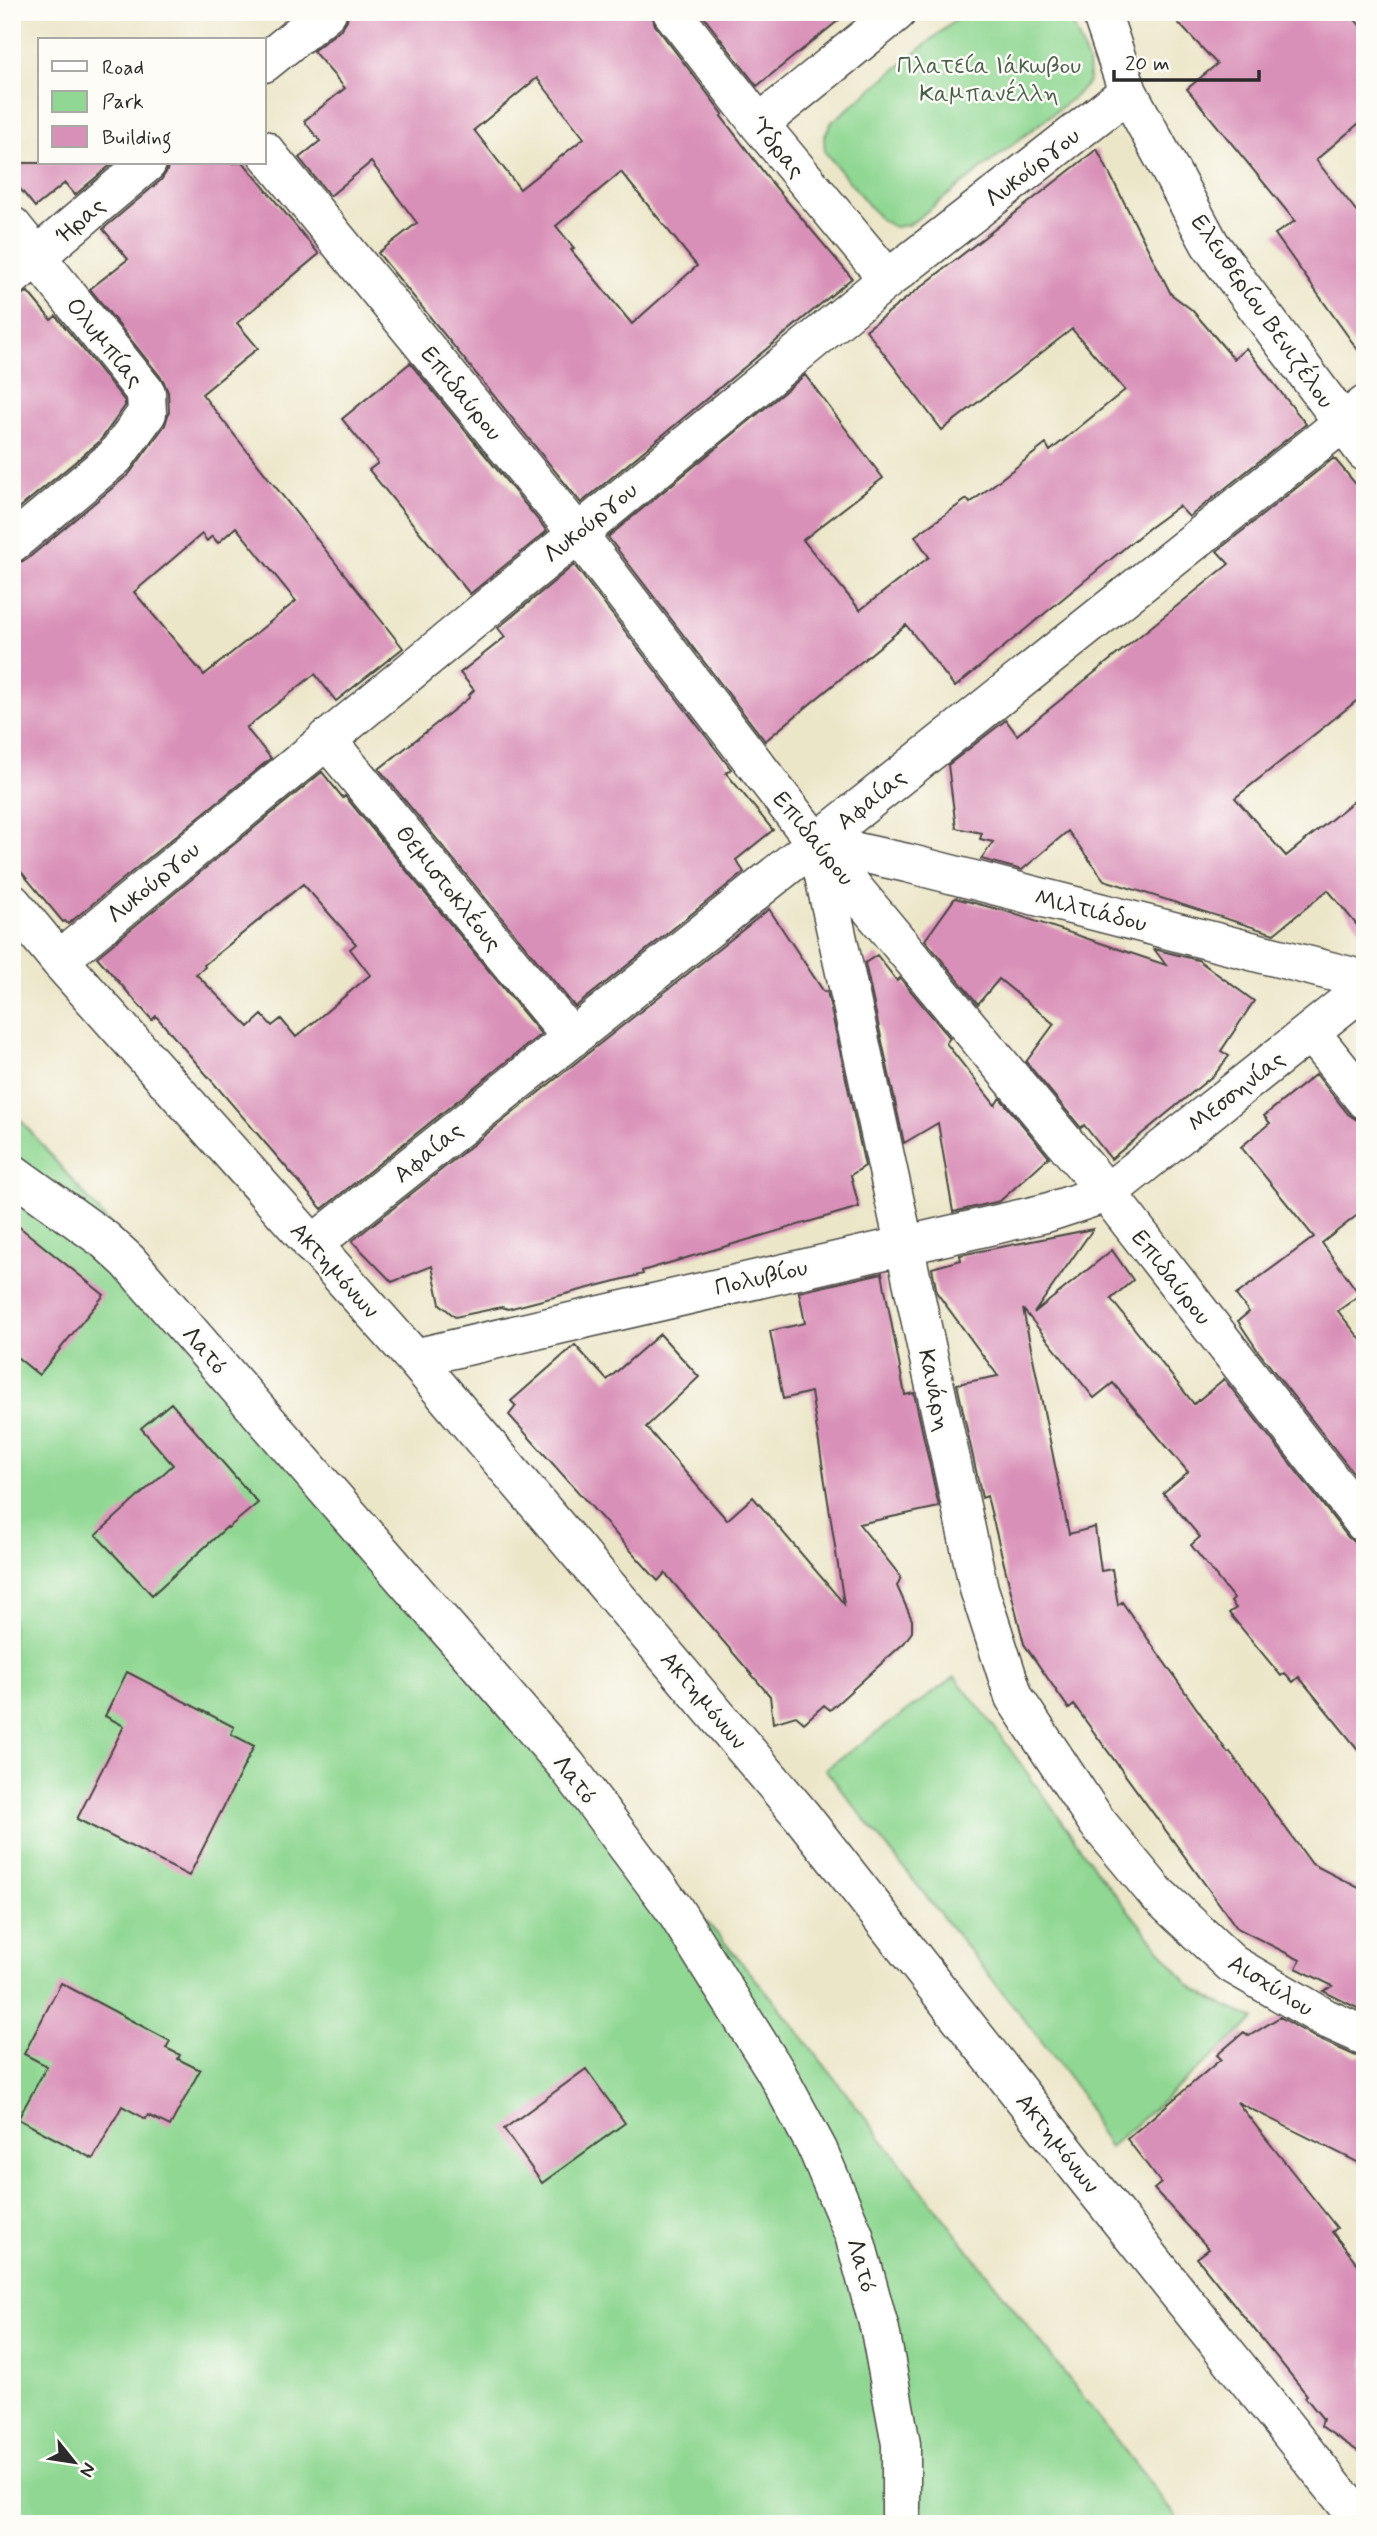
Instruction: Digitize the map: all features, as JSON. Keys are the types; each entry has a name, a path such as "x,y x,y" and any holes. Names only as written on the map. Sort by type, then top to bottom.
{"street":[{"path":"266,61 327,12"},
{"name":"Ύδρας","path":"672,12 758,124 888,279"},
{"path":"758,124 897,12"},
{"name":"Ελευθερίου Βενιζέλου","path":"1101,12 1128,92 1210,244 1357,427"},
{"name":"Λυκούργου","path":"59,960 888,279 1128,92"},
{"name":"Επιδαύρου","path":"266,152 577,533 817,843 1107,1193 1365,1524"},
{"name":"Ήρας","path":"25,267 145,164"},
{"name":"Ολυμπίας","path":"12,226 25,267 146,393 147,413 115,457 12,543"},
{"name":"Αφαίας","path":"312,1245 817,843 1357,427"},
{"name":"Θεμιστοκλέους","path":"326,739 572,1038"},
{"name":"Μιλτιάδου","path":"817,843 920,866 1365,980"},
{"name":"Κανάρη","path":"817,843 979,1589 1014,1697 1097,1822 1156,1893"},
{"name":"Ακτημόνων","path":"12,904 414,1358 802,1815 1095,2190 1363,2524"},
{"name":"Μεσσηνίας","path":"1107,1193 1365,988"},
{"path":"1310,1032 1365,1100"},
{"name":"Λατό","path":"12,1173 106,1240 128,1261 567,1766 674,1909 776,2072 818,2150 854,2235 880,2330 901,2444 901,2524"},
{"name":"Πολυβίου","path":"414,1358 1046,1213 1107,1193"},
{"name":"Αισχύλου","path":"1156,1893 1232,1964 1325,2018 1365,2036"}],"green space":[{"name":"Πλατεία Ιάκωβου Καμπανέλλη","path":"965,12 1068,12 1088,62 1089,82 1073,98 909,225 894,227 880,219 825,152 824,137 832,122"},
{"path":"12,1110 772,1998 1182,2524 12,2524"},
{"path":"955,1677 995,1728 1102,1878 1188,1984 1217,2002 1255,2019 1109,2148 1082,2095 1050,2052 825,1769"}],"building":[{"path":"348,12 651,12 655,25 723,114 721,116 772,183 852,278 581,503 378,253 417,223 371,162 330,196 299,158 320,141 304,121 345,88 313,51 341,29 347,20","holes":["537,78 584,138 520,189 474,130","621,172 697,266 632,324 571,250 574,248 556,226"]},
{"path":"700,12 849,12 757,86"},
{"path":"1168,12 1349,12 1365,32 1365,118 1316,160 1365,222 1365,360 1275,234 1295,221 1187,89 1217,64"},
{"path":"1097,149 1171,294 1192,310 1234,359 1246,348 1306,424 1189,517 1179,506 1149,528 955,687 906,625 765,741 608,537 805,375 883,478 803,540 860,610 929,557 915,536 967,499 970,503 1046,444 1050,451 1125,390 1072,329 942,430 866,330"},
{"path":"12,163 112,164 75,195 65,183 35,207 12,179"},
{"path":"168,164 245,164 319,254 237,323 258,348 202,394 403,648 336,701 315,674 246,728 271,758 68,924 63,922 12,861 12,564 26,560 129,474 165,425 169,412 168,392 163,380 90,289 128,259 103,229 161,180","holes":["236,527 296,601 204,675 134,592 202,534 207,541 212,536 218,543"]},
{"path":"28,292 51,320 56,316 125,401 125,406 99,442 12,514 12,298"},
{"path":"410,363 547,531 470,594 369,470 378,463 342,419"},
{"path":"1334,458 1365,495 1365,694 1235,798 1286,856 1365,792 1365,935 1328,890 1274,934 1104,880 1068,831 1022,870 981,859 993,842 980,839 982,833 956,828 948,765 1006,720 1017,735 1229,564 1217,551"},
{"path":"574,565 731,769 726,773 773,830 736,860 744,872 575,1007 379,769 470,697 474,690 460,673 505,637 498,628"},
{"path":"322,772 343,798 345,796 541,1034 322,1209 156,1016 152,1020 97,957","holes":["303,884 356,944 350,949 370,975 296,1037 281,1019 272,1026 262,1015 249,1027 196,974"]},
{"path":"955,898 1005,911 1166,965 1154,949 1198,960 1254,1001 1221,1051 1229,1056 1215,1074 1111,1159 1084,1125 1081,1128 1026,1062 1054,1024 999,979 978,1004 925,940"},
{"path":"769,909 824,992 827,991 865,1166 851,1175 859,1207 642,1271 643,1274 508,1309 502,1307 455,1317 440,1304 432,1266 392,1282 352,1241"},
{"path":"877,955 897,981 900,978 950,1038 946,1043 995,1105 1000,1098 1049,1157 1000,1201 953,1212 938,1123 904,1143 865,963"},
{"path":"1316,1074 1348,1114 1357,1120 1365,1121 1365,1209 1322,1243 1360,1295 1338,1311 1365,1345 1365,1488 1258,1351 1238,1321 1249,1312 1236,1295 1314,1237 1241,1147 1270,1123 1264,1116"},
{"path":"12,1221 104,1295 39,1375 12,1353"},
{"path":"1093,1229 1034,1313 1112,1250 1133,1280 1111,1299 1194,1404 1224,1379 1348,1537 1356,1544 1365,1545 1365,1758 1299,1677 1293,1682 1285,1673 1281,1676 1229,1613 1236,1608 1231,1602 1234,1599 1191,1545 1200,1537 1163,1493 1188,1472 1113,1383 1094,1398 1023,1309 1069,1534 1095,1527 1101,1571 1112,1569 1118,1605 1122,1602 1228,1753 1230,1752 1312,1864 1365,1891 1365,2012 1323,1991 1333,1986 1296,1968 1300,1960 1237,1928 1074,1705 1069,1709 1024,1644 987,1496 982,1498 957,1384 998,1376 937,1293 932,1268 961,1260 960,1255"},
{"path":"882,1273 905,1395 914,1393 939,1507 859,1524 901,1577 897,1586 912,1620 912,1632 904,1643 830,1710 824,1705 804,1723 796,1716 773,1723 770,1696 665,1573 658,1581 509,1415 516,1406 511,1401 575,1345 607,1380 660,1334 699,1377 646,1427 727,1520 753,1497 844,1604 811,1392 783,1399 770,1331 805,1323 799,1292"},
{"path":"171,1403 258,1503 227,1527 152,1595 96,1535 173,1465 141,1428"},
{"path":"127,1672 234,1727 231,1734 254,1746 189,1876 77,1819 124,1726 105,1716"},
{"path":"61,1983 170,2041 166,2048 180,2055 178,2059 200,2070 170,2126 148,2115 146,2119 122,2106 93,2159 18,2119 47,2066 24,2054"},
{"path":"1280,2017 1316,2038 1356,2056 1365,2057 1365,2166 1237,2102 1337,2228 1332,2232 1365,2273 1365,2456 1321,2426 1323,2419 1305,2397 1307,2395 1197,2258 1209,2249 1154,2189 1161,2183 1127,2139 1221,2059 1217,2055 1244,2032 1249,2036"},
{"path":"586,2069 625,2123 542,2183 504,2129"}]}
